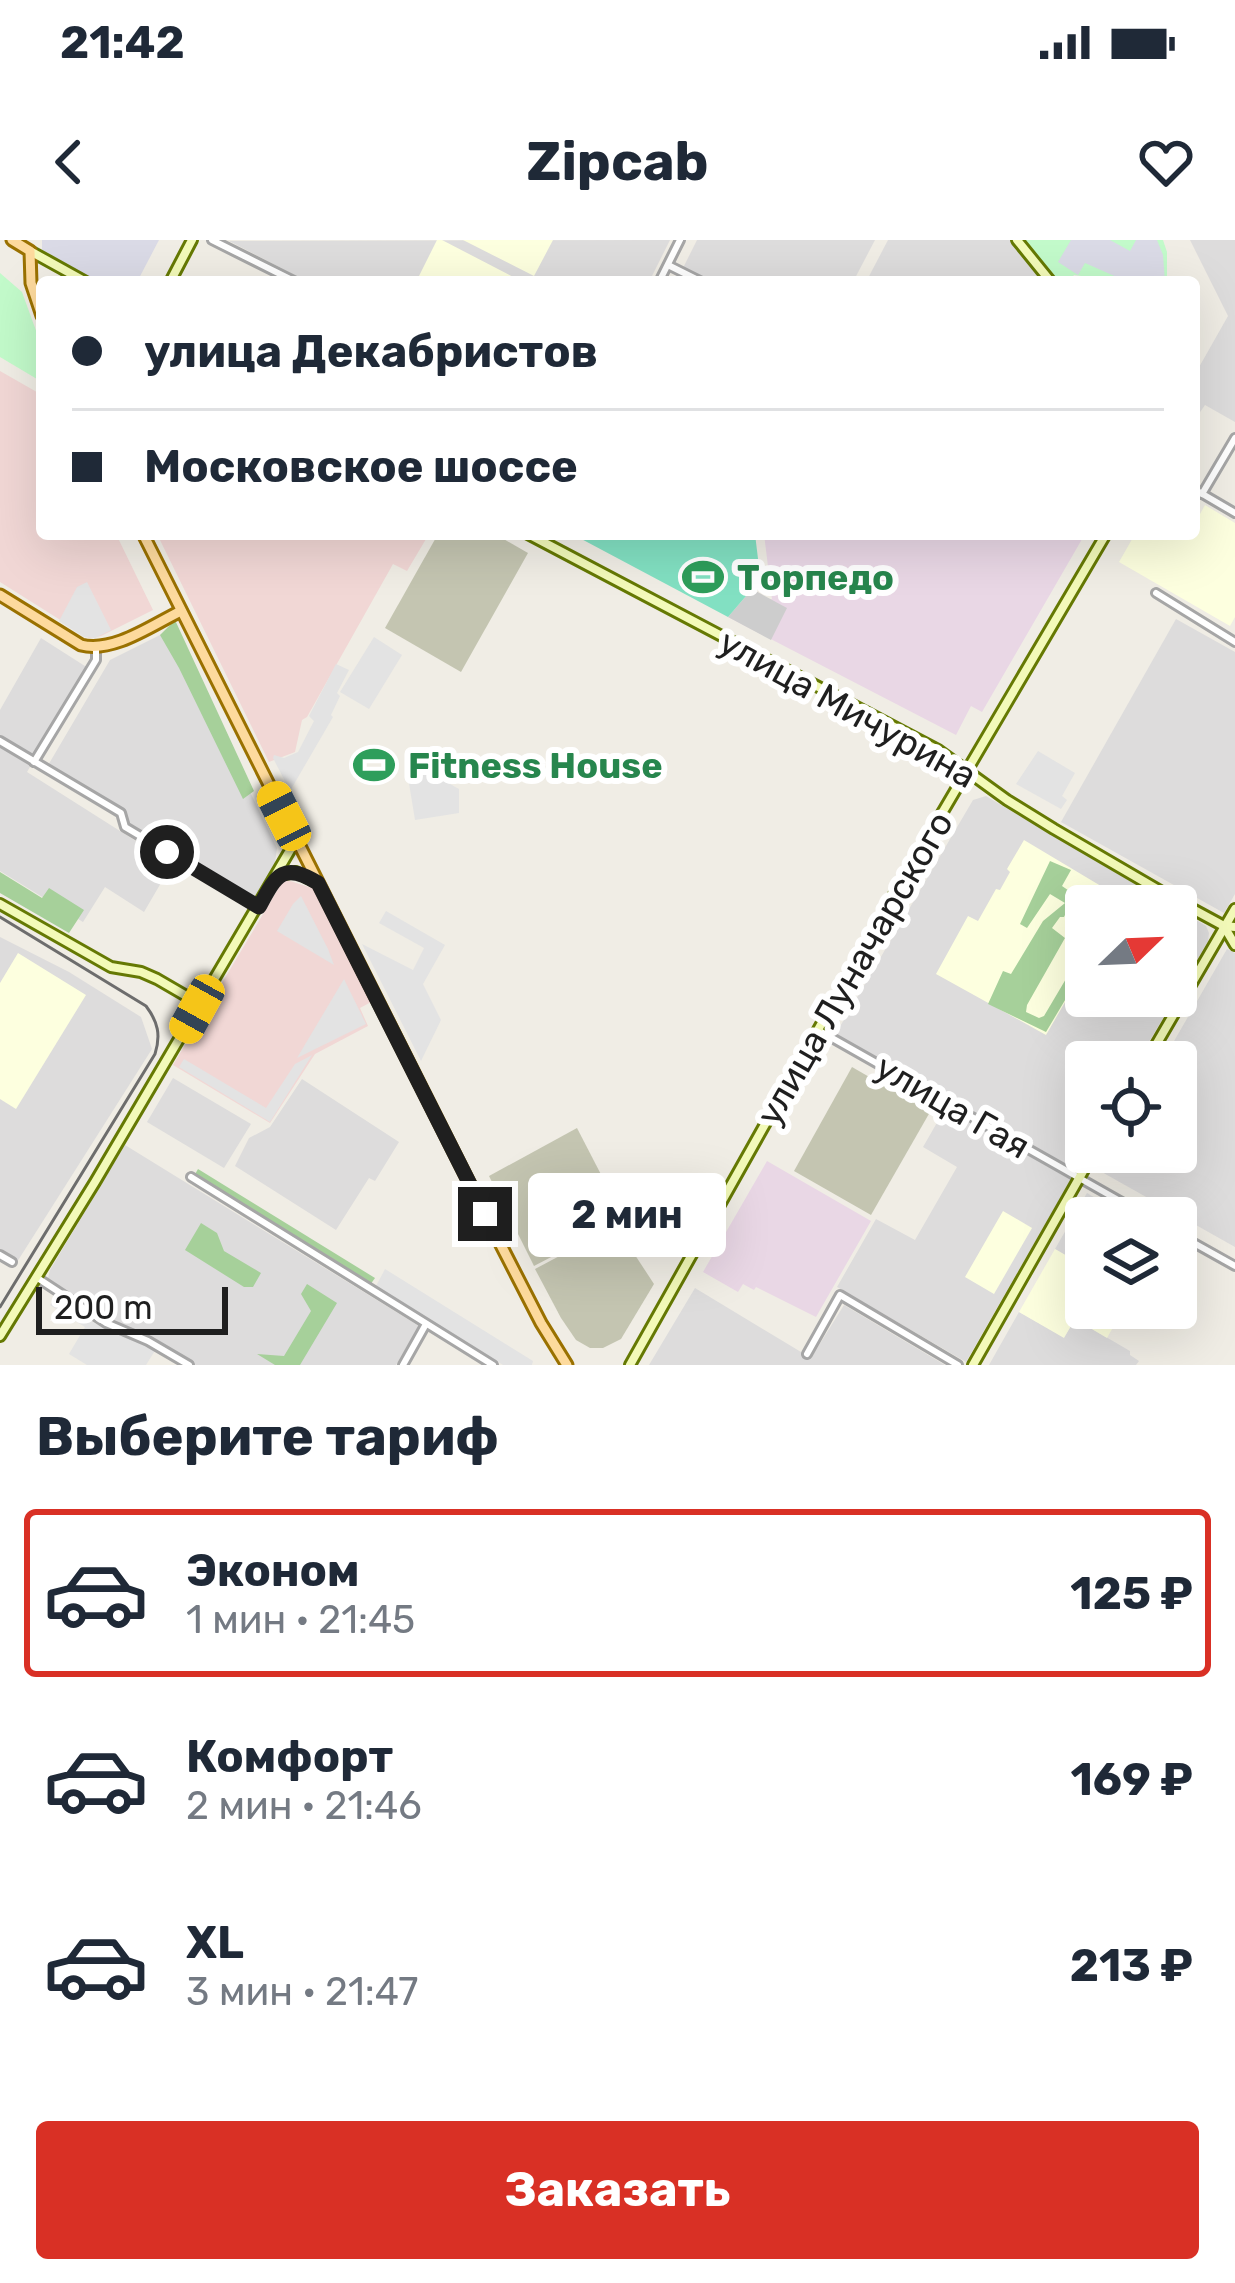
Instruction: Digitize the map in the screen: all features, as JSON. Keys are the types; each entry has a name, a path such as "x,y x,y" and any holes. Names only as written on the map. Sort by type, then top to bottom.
{"main road":[{"path":"12,240 32,246 77,276"},
{"path":"173,276 192,240"},
{"path":"1017,240 1046,276"},
{"path":"32,246 31,283 36,298"},
{"path":"146,540 563,1365"},
{"name":"улица Мичурина","path":"548,540 938,750 1006,800 1230,927"},
{"name":"улица Луначарского","path":"629,1362 899,886 1103,540"},
{"path":"0,595 81,645 100,651 182,611"},
{"path":"0,1336 296,840"},
{"path":"277,876 296,872 318,883"},
{"path":"0,904 111,967 141,972 200,1004"},
{"path":"1159,1041 1230,927 1235,909"},
{"path":"1230,927 1235,945"},
{"path":"973,1365 1082,1173"}],"street":[{"path":"212,240 284,276"},
{"path":"662,276 680,240"},
{"path":"668,265 690,276"},
{"path":"1200,489 1235,438"},
{"path":"1200,493 1235,513"},
{"path":"1156,593 1235,642"},
{"path":"34,762 100,651"},
{"path":"0,741 121,813 125,826 167,852 170,859 181,866 187,864 259,907"},
{"name":"улица Гая","path":"818,1030 1113,1197"},
{"path":"191,1177 493,1365"},
{"path":"1197,1245 1235,1266"},
{"path":"0,1255 12,1262"},
{"path":"36,1277 106,1323 189,1365"},
{"path":"807,1354 840,1295 958,1365"},
{"path":"403,1365 426,1324"}],"shaded area":[{"path":"42,240 159,240 140,276 88,276 42,250"},
{"path":"437,240 442,240 511,276 419,276"},
{"path":"463,240 553,240 534,276"},
{"path":"670,240 652,276 296,276 229,241"},
{"path":"697,240 875,240 856,276 699,276 683,268"},
{"path":"888,240 1011,240 1039,276 869,276"},
{"path":"1071,240 1110,240 1130,251 1136,240 1157,240 1165,276 1114,276 1085,263 1078,275 1058,262"},
{"path":"1190,240 1235,240 1235,422 1205,405 1200,412 1200,365 1228,316"},
{"path":"0,371 36,392 36,540 119,540 153,610 89,638 0,582"},
{"path":"1205,505 1235,523 1235,617 1230,626 1119,562 1132,540 1200,540 1200,514"},
{"path":"160,540 425,540 407,571 393,564 302,720 295,752 269,762"},
{"path":"435,540 505,540 528,553 461,672 385,628"},
{"path":"765,540 1082,540 982,712 971,706 956,735 728,617 772,599"},
{"path":"87,582 111,630 95,638 84,637 59,621 77,587"},
{"path":"752,589 787,608 771,640 728,617"},
{"path":"1176,619 1235,652 1235,894 1224,913 1197,898 1197,885 1174,885 1061,822"},
{"path":"172,629 277,848 275,863 253,901 129,826 127,814 47,767 110,660"},
{"path":"374,637 402,655 369,709 340,692"},
{"path":"41,638 88,668 27,772 172,864 144,912 105,887 83,922 0,871 0,710"},
{"path":"336,664 349,670 337,693 333,717 290,791 274,755 284,758 298,752 314,721 309,716"},
{"path":"1038,751 1075,773 1062,796 1067,800 1061,809 1016,784"},
{"path":"405,759 459,789 459,813 415,820"},
{"path":"986,796 1136,885 1065,885 1065,1017 1164,1017 1149,1041 1065,1041 1065,1164 835,1035 973,800"},
{"path":"1024,840 1099,885 1065,885 1065,1002 1046,1035 936,974 968,916 978,921 996,889 1000,890 1010,872 1007,869"},
{"path":"284,879 315,889 373,1001 360,1008 368,1026 315,1054 270,1123 173,1065"},
{"path":"301,896 328,949 334,965 277,931"},
{"path":"386,911 445,945 423,984 441,1020 421,1061 362,944 413,970 424,948 379,923"},
{"path":"1197,921 1206,926 1208,941 1197,960"},
{"path":"0,937 69,972 141,1017 152,1049 17,1262 0,1252"},
{"path":"1227,949 1235,953 1235,1247 1197,1226 1197,1197 1146,1197 1104,1173 1197,1173 1197,1041 1174,1041 1188,1017 1197,1017 1197,1001"},
{"path":"18,953 86,995 16,1109 0,1099 0,983"},
{"path":"344,979 366,1024 297,1058"},
{"path":"312,1055 270,1122 179,1067 184,1059 266,1108 295,1064"},
{"path":"852,1067 930,1112 871,1215 794,1171"},
{"path":"173,1078 251,1124 224,1168 147,1122"},
{"path":"302,1079 399,1142 336,1230 235,1166 249,1138 270,1127"},
{"path":"946,1107 1071,1179 966,1362 837,1287 876,1219 915,1240 957,1167 923,1147"},
{"path":"577,1128 624,1219 534,1266 489,1176"},
{"path":"125,1145 419,1326 396,1365 196,1365 107,1320 55,1287 48,1278 50,1270"},
{"path":"767,1161 871,1221 816,1317 756,1287 743,1284 738,1292 703,1272"},
{"path":"1003,1211 1032,1228 994,1294 965,1277"},
{"path":"616,1226 654,1284 621,1339 603,1348 590,1348 576,1340 535,1269"},
{"path":"1065,1232 1065,1255 1055,1249"},
{"path":"1055,1249 1065,1255 1065,1329 1069,1329 1064,1338 1019,1312"},
{"path":"385,1269 533,1361 532,1365 503,1365 376,1286"},
{"path":"695,1288 811,1358 844,1305 945,1365 649,1365"},
{"path":"56,1297 98,1325 156,1349 146,1365 87,1365 69,1354 85,1327 50,1305"},
{"path":"1019,1312 1064,1337 1069,1329 1092,1329 1139,1361 1136,1365 989,1365"},
{"path":"1092,1329 1112,1329 1107,1338"}],"green space":[{"path":"1025,240 1163,240 1167,252 1167,276 1053,276"},
{"path":"0,273 22,292 36,330 36,378 0,357"},
{"name":"Торпедо","path":"583,540 756,540 759,567 749,586 752,589 728,617"},
{"path":"175,620 254,791 243,799 160,635"},
{"path":"1050,861 1071,870 1062,886 1065,903 1050,894 1027,928 1020,924"},
{"path":"0,872 42,898 49,888 84,910 69,933 0,893"},
{"path":"1065,903 1064,917 1052,928 1065,938 1027,1005 1026,1012 1044,1016 1065,980 1065,1000 1046,1032 988,1004 1003,971 1011,974 1043,921"},
{"path":"198,1169 375,1278 370,1285 194,1176"},
{"path":"201,1223 217,1233 224,1251 261,1273 253,1287 244,1287 185,1250"},
{"path":"307,1284 337,1303 300,1365 275,1365 257,1354 284,1356 311,1311 301,1294"}],"tram line":[{"path":"0,917 146,1006 158,1035 155,1054 0,1307"}],"place":[{"name":"Торпедо","path":"703,577"},
{"name":"Fitness House","path":"374,765"}],"route":[{"path":"167,852 181,866 187,864 259,907 283,873 304,874 318,883 485,1214"}]}
